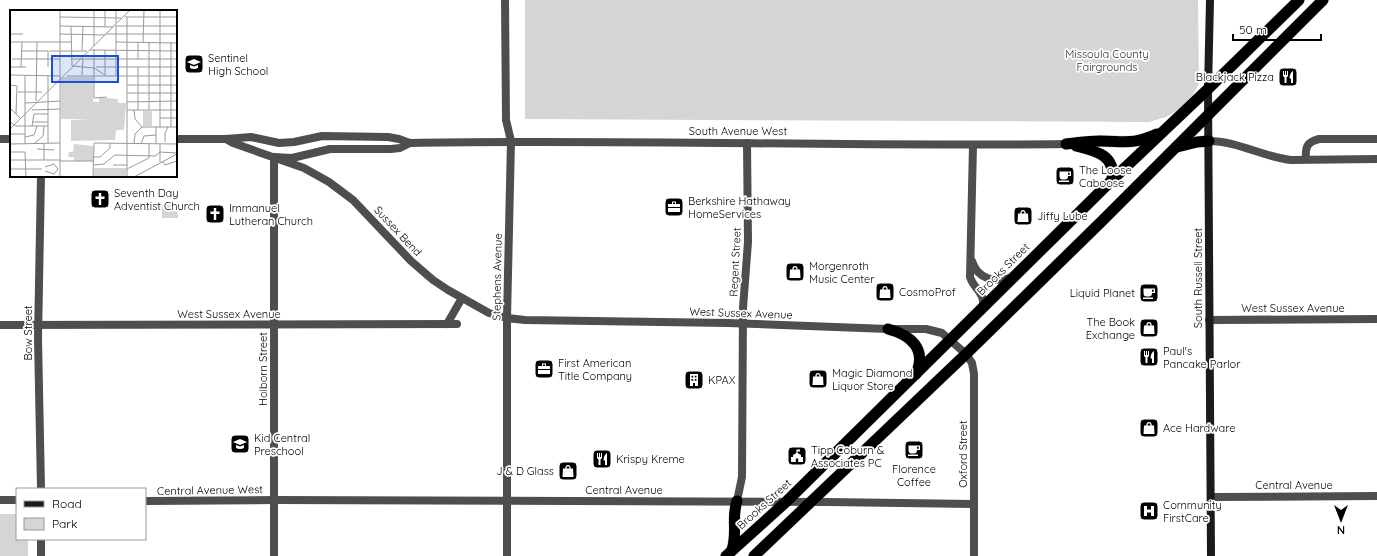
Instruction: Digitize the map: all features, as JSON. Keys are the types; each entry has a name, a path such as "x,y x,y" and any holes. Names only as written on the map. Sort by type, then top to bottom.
{"highway":[{"name":"Brooks Street","path":"728,553 786,502 1112,180 1299,0"},
{"path":"754,556 966,354 1176,148 1323,0"},
{"path":"1066,144 1093,141 1126,143 1137,142 1165,130"},
{"path":"1176,148 1197,142 1209,141"},
{"path":"1066,144 1099,152 1108,160 1113,172 1112,180"},
{"path":"888,329 902,333 915,344 919,353 919,364 916,374"},
{"path":"728,553 735,540 734,509 737,501"}],"main road":[{"name":"South Russell Street","path":"1210,0 1208,116 1211,556"}],"street":[{"name":"Stephens Avenue","path":"505,0 506,120 511,141 507,318 507,556"},
{"name":"South Avenue West","path":"177,139 226,139 251,137 279,143 294,142 322,136 380,137 399,139 410,143 511,141 973,145 1066,144"},
{"name":"South Avenue West","path":"226,139 233,143 274,157 292,158 330,149 391,149 400,148 410,143"},
{"path":"1306,159 1307,146 1313,140 1377,139"},
{"path":"1209,141 1220,141 1234,144 1279,158 1291,160 1377,159"},
{"name":"Regent Street","path":"737,501 742,477 743,323 748,242 747,143"},
{"path":"973,145 970,277 984,301 982,310"},
{"name":"Sussex Bend","path":"274,157 304,168 329,182 354,200 411,261 433,280 462,298 489,312 507,318"},
{"name":"Holborn Street","path":"274,157 274,556"},
{"name":"Bow Street","path":"41,177 38,325 41,488"},
{"path":"971,260 980,274 988,279 999,280 1015,276"},
{"path":"447,324 462,298"},
{"name":"West Sussex Avenue","path":"507,318 533,320 743,323 934,330 942,333 966,354"},
{"name":"West Sussex Avenue","path":"1209,320 1377,319"},
{"name":"West Sussex Avenue","path":"0,324 458,324"},
{"name":"Oxford Street","path":"966,354 972,363 974,374 974,556"},
{"name":"Central Avenue","path":"1211,497 1377,496"},
{"path":"0,500 16,500"},
{"name":"Central Avenue","path":"274,500 507,502 737,501 974,504"},
{"name":"Central Avenue West","path":"146,501 274,500"},
{"path":"41,540 42,556"}],"green space":[{"name":"Missoula County Fairgrounds","path":"525,0 1198,0 1199,84 1192,96 1180,109 1166,117 1149,122 525,119"},
{"path":"177,204 178,218 162,218 162,205"},
{"path":"0,514 16,514 16,540 28,540 28,556 0,556"}],"place":[{"name":"Sentinel High School","path":"194,64"},
{"name":"Blackjack Pizza","path":"1288,77"},
{"name":"The Loose Caboose","path":"1065,176"},
{"name":"Seventh Day Adventist Church","path":"100,199"},
{"name":"Berkshire Hathaway HomeServices","path":"674,207"},
{"name":"Immanuel Lutheran Church","path":"215,214"},
{"name":"Jiffy Lube","path":"1023,216"},
{"name":"Morgenroth Music Center","path":"795,272"},
{"name":"CosmoProf","path":"885,292"},
{"name":"Liquid Planet","path":"1149,293"},
{"name":"The Book Exchange","path":"1149,328"},
{"name":"Paul's Pancake Parlor","path":"1149,357"},
{"name":"First American Title Company","path":"544,369"},
{"name":"Magic Diamond Liquor Store","path":"818,379"},
{"name":"KPAX","path":"694,380"},
{"name":"Ace Hardware","path":"1149,428"},
{"name":"Kid Central Preschool","path":"240,444"},
{"name":"Florence Coffee","path":"914,450"},
{"name":"Tipp Coburn & Associates PC","path":"797,456"},
{"name":"Krispy Kreme","path":"602,459"},
{"name":"J & D Glass","path":"568,471"},
{"name":"Community FirstCare","path":"1149,511"}]}
